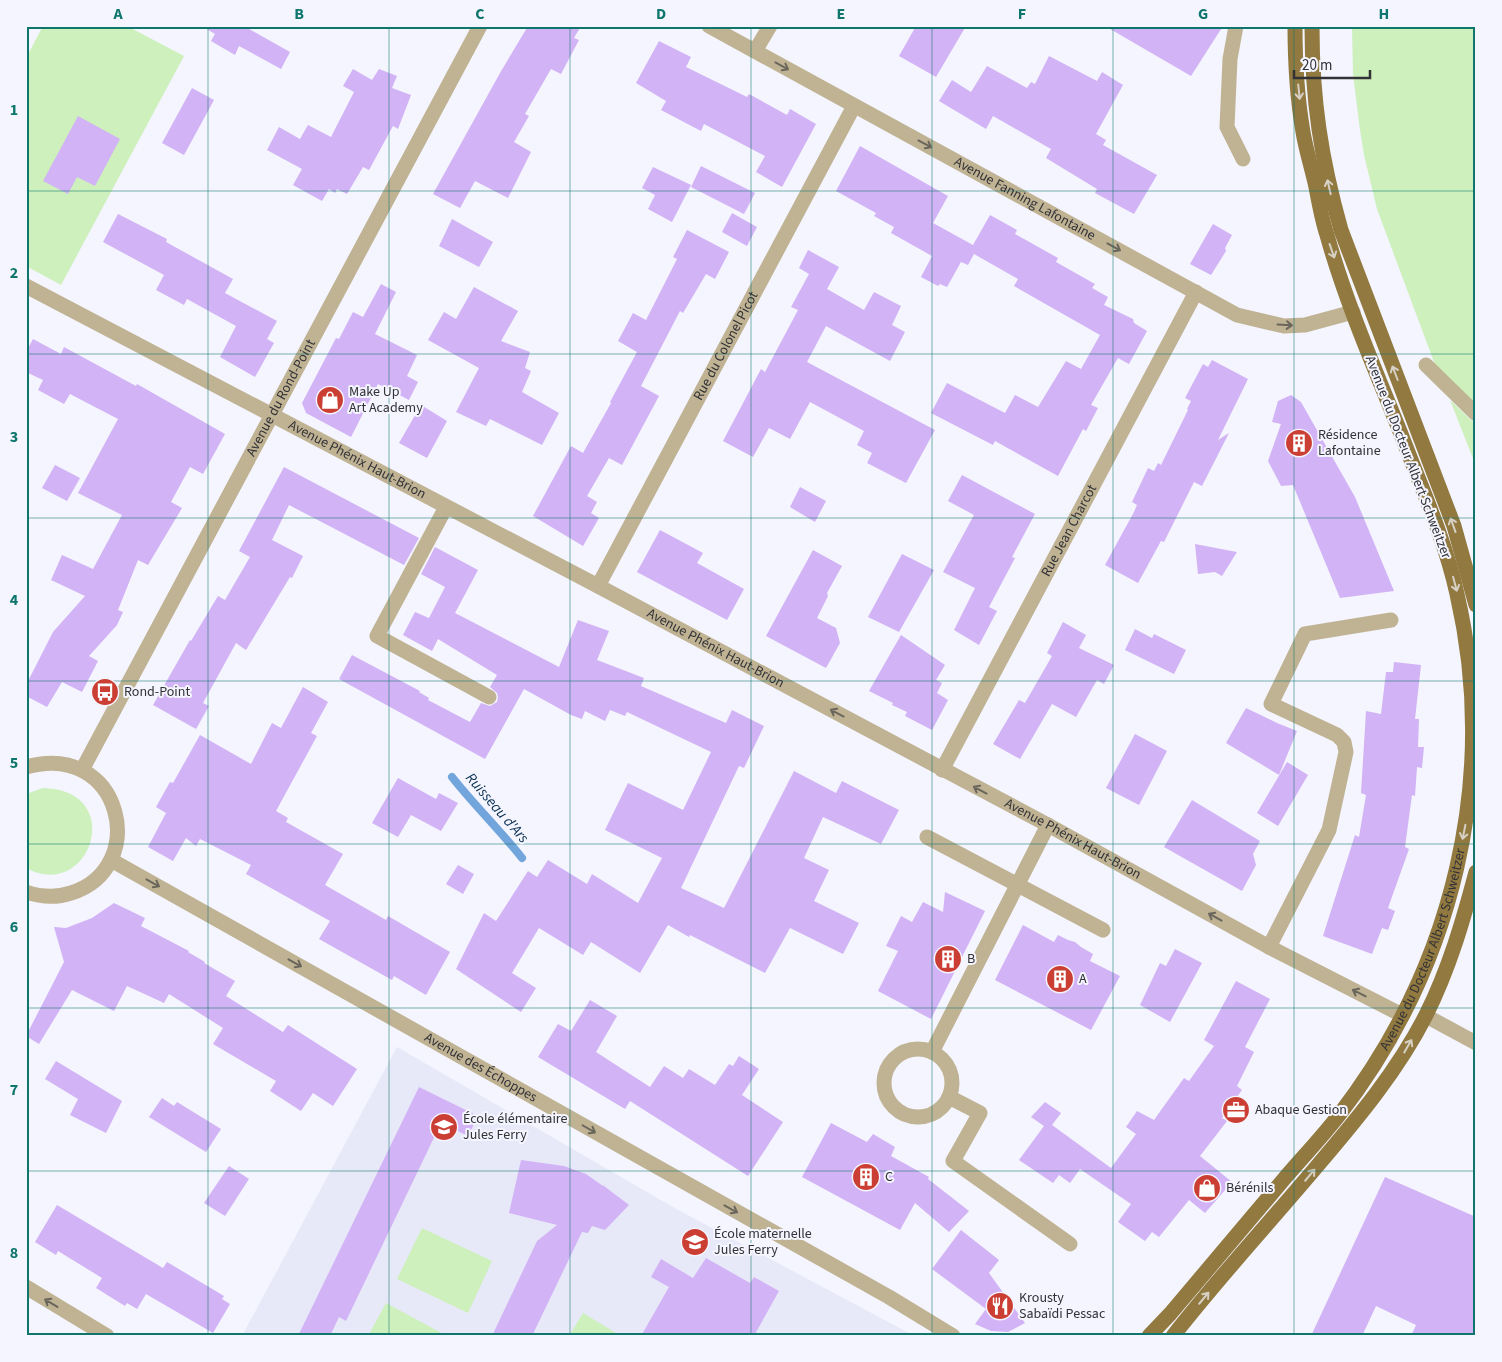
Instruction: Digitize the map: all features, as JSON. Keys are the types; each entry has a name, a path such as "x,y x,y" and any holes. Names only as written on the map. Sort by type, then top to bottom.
{"main road":[{"name":"Avenue du Docteur Albert Schweitzer","path":"1149,1336 1170,1314 1340,1114 1369,1071 1402,1016 1420,980 1435,943 1447,908 1466,826 1473,732 1466,639 1457,593 1433,515 1353,312 1327,236 1303,131 1295,59 1295,26"},
{"name":"Avenue du Docteur Albert Schweitzer","path":"1312,26 1315,103 1321,146 1341,230 1454,526 1476,605"},
{"name":"Avenue du Docteur Albert Schweitzer","path":"1173,1336 1353,1124 1402,1056 1426,1016 1448,966 1464,918 1476,872"}],"street":[{"name":"Avenue du Rond-Point","path":"82,770 480,26"},
{"name":"Avenue Fanning Lafontaine","path":"709,26 1237,315 1284,326 1305,325 1353,312"},
{"path":"755,51 770,26"},
{"path":"1236,26 1230,60 1227,126 1244,159"},
{"name":"Rue du Colonel Picot","path":"598,586 854,106"},
{"name":"Avenue Phénix Haut-Brion","path":"26,286 598,586 1048,825 1269,947 1402,1016"},
{"name":"Rue Jean Charcot","path":"942,770 1196,292"},
{"path":"1426,365 1476,414"},
{"path":"446,506 376,636 489,697"},
{"path":"1269,947 1329,830 1346,752 1344,742 1337,735 1271,704 1305,634 1391,620"},
{"path":"26,767 42,763 63,763 82,770 99,782 111,799 117,819 117,840 111,860 98,877 80,890 60,896 38,896 26,892"},
{"path":"932,1052 1048,825"},
{"path":"927,837 1103,930"},
{"name":"Avenue des Échoppes","path":"111,860 889,1297 953,1336"},
{"path":"1426,1016 1476,1043"},
{"path":"926,1049 945,1061 950,1071 952,1082 949,1096 938,1110 928,1115 906,1114 896,1108 889,1100 885,1089 888,1067 895,1058 904,1052 926,1049"},
{"path":"949,1096 980,1114 953,1161 1070,1244"},
{"path":"26,1288 107,1336"}],"shaded area":[{"name":"École élémentaire Jules Ferry","path":"397,1047 671,1206 909,1333 909,1336 242,1336"}],"green space":[{"path":"43,26 127,26 184,56 61,285 26,266 26,58"},
{"path":"1352,26 1476,26 1476,407 1437,370 1377,209 1360,130 1353,74"},
{"path":"1450,400 1476,425 1476,466"},
{"path":"43,788 69,793 85,806 92,823 90,842 82,859 68,871 49,875 26,868 26,794"},
{"path":"422,1228 492,1261 468,1313 397,1279"},
{"path":"386,1303 447,1336 368,1336"},
{"path":"583,1313 621,1336 569,1336"}],"building":[{"path":"202,26 251,26 249,29 290,52 281,69 239,46 235,55 211,41 215,34"},
{"path":"528,26 581,26 574,38 579,40 561,74 551,69 525,114 529,116 514,142 531,152 508,198 475,181 460,208 433,194"},
{"path":"916,26 966,26 936,77 899,56"},
{"path":"1105,26 1223,26 1191,76"},
{"path":"659,41 691,57 686,67 747,97 749,94 787,115 790,109 816,124 782,187 756,172 765,156 704,124 701,131 661,110 666,101 636,83"},
{"path":"1049,56 1097,81 1102,72 1123,85 1096,134 1106,140 1103,145 1157,175 1134,214 1095,193 1097,189 1046,158 1051,149 993,116 986,129 939,101 952,80 971,92 987,66 1027,88 1031,82 1035,84"},
{"path":"353,69 372,80 379,69 397,76 392,88 411,95 398,129 393,126 369,170 363,167 347,194 337,189 335,193 329,189 322,201 293,185 302,169 267,150 279,127 300,139 308,125 331,137 354,92 343,86"},
{"path":"192,88 214,100 184,155 162,143"},
{"path":"78,116 120,139 95,186 77,177 68,194 43,181"},
{"path":"860,146 948,196 933,223 973,245 990,215 1017,230 1015,234 1058,258 1056,262 1095,284 1092,288 1108,297 1104,305 1133,319 1134,323 1147,331 1129,364 1118,358 1091,405 1098,408 1086,431 1083,429 1058,476 995,441 993,445 931,413 947,383 1005,413 1015,395 1038,407 1066,361 1081,369 1100,335 1014,286 1018,279 974,254 968,265 961,262 947,287 940,284 938,286 921,277 932,256 891,233 894,227 874,216 876,213 836,191"},
{"path":"701,166 755,193 744,214 691,187"},
{"path":"653,167 691,185 672,222 648,209 655,195 642,188"},
{"path":"732,213 757,227 747,246 722,232"},
{"path":"118,214 167,239 166,242 233,279 225,293 277,321 267,339 274,343 255,377 220,357 236,326 187,299 184,305 156,290 164,275 103,242"},
{"path":"452,219 493,242 479,267 439,246"},
{"path":"1213,224 1232,235 1225,248 1226,251 1211,275 1190,264"},
{"path":"687,230 729,252 715,279 706,274 683,313 680,311 641,386 659,396 622,465 609,458 587,496 597,502 591,513 599,518 583,546 533,516 571,446 583,453 611,403 637,352 618,341 633,313 646,320 677,259 673,257"},
{"path":"808,250 839,267 827,289 864,310 874,292 901,306 892,325 905,332 890,361 826,326 807,362 935,430 906,483 867,463 872,453 857,445 864,431 810,402 790,439 769,428 753,457 723,441 761,369 765,372 798,310 791,307 809,274 799,268"},
{"path":"381,284 396,292 375,334 417,355 407,376 418,382 409,400 378,384 351,437 306,413 302,403 336,338 339,339 353,312 363,317"},
{"path":"474,287 518,311 501,341 530,352 525,368 531,371 522,392 559,413 542,445 490,419 486,426 456,412 479,368 428,340 444,312 456,319"},
{"path":"33,339 61,354 64,347 136,386 137,384 225,434 203,474 190,467 171,502 182,508 148,565 138,560 118,610 123,612 117,625 89,656 98,661 82,692 62,682 47,707 26,696 26,685 53,632 85,596 51,580 62,555 93,569 122,515 78,493 118,419 70,394 64,404 38,390 43,380 26,372 26,352"},
{"path":"1212,360 1248,379 1218,440 1229,433 1202,486 1194,482 1164,542 1161,541 1138,583 1105,565 1134,512 1137,505 1132,502 1148,468 1154,471 1158,463 1161,465 1188,410 1191,401 1185,398 1203,364 1208,367"},
{"path":"1291,395 1301,402 1355,497 1394,591 1340,598 1293,485 1281,486 1268,461 1281,424 1272,422 1278,401"},
{"path":"421,405 447,421 427,458 399,443"},
{"path":"55,465 80,478 67,501 42,488"},
{"path":"284,467 419,538 404,565 289,505 272,540 303,556 292,578 290,577 246,650 236,643 203,703 209,706 196,729 153,705 190,640 218,596 225,600 250,557 239,551"},
{"path":"962,475 1035,514 1012,557 1015,558 989,607 997,611 979,645 954,630 975,588 943,572 974,515 948,501"},
{"path":"800,487 826,501 815,522 790,507"},
{"path":"660,530 703,553 697,563 744,589 727,620 637,572"},
{"path":"1195,544 1237,552 1222,576 1215,572 1198,574"},
{"path":"435,547 478,570 455,613 559,667 578,620 609,631 597,660 644,678 641,686 726,723 732,710 764,726 744,768 739,766 681,888 724,908 794,771 836,793 842,781 899,810 881,844 823,817 804,858 829,870 814,901 859,923 843,954 790,928 765,973 668,925 640,973 591,942 583,955 539,928 512,973 536,988 521,1012 456,969 484,913 496,921 528,871 537,877 548,860 587,884 592,874 638,903 662,858 605,830 628,783 683,810 711,752 627,712 625,716 610,710 605,721 585,711 582,719 571,715 524,689 485,759 339,679 352,655 420,691 429,698 428,700 470,722 481,703 490,706 497,702 497,693 490,687 497,675 438,639 432,651 403,635 415,612 429,618 445,587 421,574"},
{"path":"813,550 842,566 827,593 828,596 817,618 836,628 840,643 826,668 766,636"},
{"path":"902,554 934,570 899,632 868,617"},
{"path":"1063,622 1086,635 1079,648 1114,665 1104,684 1097,680 1076,717 1052,704 1020,759 993,744 1019,700 1025,703 1052,656 1047,653"},
{"path":"1135,629 1152,638 1154,634 1186,650 1174,674 1125,650"},
{"path":"901,635 945,665 936,680 942,683 937,693 948,700 932,730 905,716 907,712 892,705 893,703 869,691"},
{"path":"1394,662 1421,665 1415,719 1419,719 1418,747 1424,747 1422,768 1417,767 1415,796 1412,795 1405,847 1409,849 1388,908 1395,911 1388,930 1382,928 1372,954 1323,936 1355,835 1359,837 1366,795 1361,793 1366,711 1381,714 1386,672 1393,672"},
{"path":"303,687 328,702 311,733 317,736 276,811 288,818 286,822 343,854 325,885 386,920 388,916 450,952 426,995 394,976 392,980 319,939 330,921 246,874 251,865 200,839 196,846 186,838 173,861 148,847 166,813 156,807 170,782 173,783 200,735 251,764 272,723 281,728"},
{"path":"1246,708 1297,731 1279,775 1226,743"},
{"path":"1135,734 1167,751 1139,805 1106,788"},
{"path":"1287,762 1308,775 1278,826 1257,813"},
{"path":"398,778 436,799 439,793 458,803 441,831 411,815 398,837 372,823"},
{"path":"1192,800 1260,841 1253,854 1256,865 1242,891 1164,847"},
{"path":"458,865 474,874 463,894 446,884"},
{"path":"945,892 985,911 931,1019 878,991 898,951 886,946 901,916 912,922 923,902 943,912"},
{"path":"114,903 145,918 141,926 189,951 204,963 235,981 226,996 283,1032 288,1025 357,1069 333,1106 313,1093 301,1111 270,1091 276,1081 213,1044 223,1028 169,994 164,1003 127,986 114,1011 72,990 39,1044 26,1036 64,962 54,927 66,928 92,918"},
{"name":"A","path":"1023,925 1054,942 1058,935 1075,942 1093,954 1090,961 1120,976 1091,1030 995,980"},
{"path":"1175,949 1202,963 1170,1022 1140,1005 1160,963 1166,966"},
{"path":"1236,981 1270,999 1245,1047 1254,1052 1237,1086 1242,1090 1222,1118 1227,1121 1200,1156 1232,1182 1205,1213 1189,1200 1159,1237 1152,1232 1145,1241 1118,1222 1131,1204 1080,1169 1070,1183 1059,1175 1053,1183 1019,1160 1044,1126 1031,1117 1045,1102 1061,1113 1052,1125 1111,1168 1136,1134 1126,1127 1137,1111 1154,1120 1184,1078 1189,1081 1214,1046 1204,1040"},
{"path":"590,1000 617,1016 596,1052 650,1087 664,1066 683,1078 689,1069 715,1085 729,1064 733,1066 739,1056 759,1069 742,1095 783,1122 748,1176 630,1101 625,1109 538,1057 558,1024 571,1031"},
{"path":"56,1061 122,1101 106,1133 70,1115 78,1099 45,1079"},
{"path":"419,1087 478,1116 468,1136 441,1123 346,1321 339,1317 330,1336 298,1336"},
{"path":"162,1098 174,1106 177,1102 221,1129 206,1152 149,1117"},
{"name":"C","path":"831,1123 867,1142 873,1134 895,1147 891,1156 929,1177 928,1179 969,1211 949,1232 915,1203 900,1230 802,1177"},
{"path":"521,1160 564,1166 586,1174 603,1186 605,1185 629,1205 605,1230 592,1226 588,1233 582,1232 532,1336 492,1336 537,1241 557,1225 509,1213"},
{"path":"229,1166 249,1179 225,1216 204,1203"},
{"path":"1385,1177 1476,1217 1476,1336 1411,1336 1416,1325 1376,1306 1362,1336 1311,1336"},
{"path":"57,1205 163,1268 167,1262 224,1296 222,1299 230,1304 213,1333 146,1294 137,1309 127,1303 125,1306 96,1288 102,1278 58,1251 56,1255 35,1242"},
{"path":"961,1230 999,1260 989,1273 1025,1323 1008,1332 991,1331 975,1324 986,1309 932,1269"},
{"path":"706,1258 750,1283 754,1277 779,1291 754,1336 641,1336 669,1287 651,1277 661,1259 693,1278"}],"waterway":[{"name":"Ruisseau d'Ars","path":"452,777 522,858"}],"place":[{"name":"Make Up Art Academy","path":"330,400"},
{"name":"Résidence Lafontaine","path":"1299,443"},
{"name":"Rond-Point","path":"105,692"},
{"name":"B","path":"948,959"},
{"name":"A","path":"1060,979"},
{"name":"Abaque Gestion","path":"1236,1110"},
{"name":"École élémentaire Jules Ferry","path":"444,1127"},
{"name":"C","path":"866,1177"},
{"name":"Bérénils","path":"1207,1188"},
{"name":"École maternelle Jules Ferry","path":"695,1242"},
{"name":"Krousty Sabaïdi Pessac","path":"1000,1306"}]}
